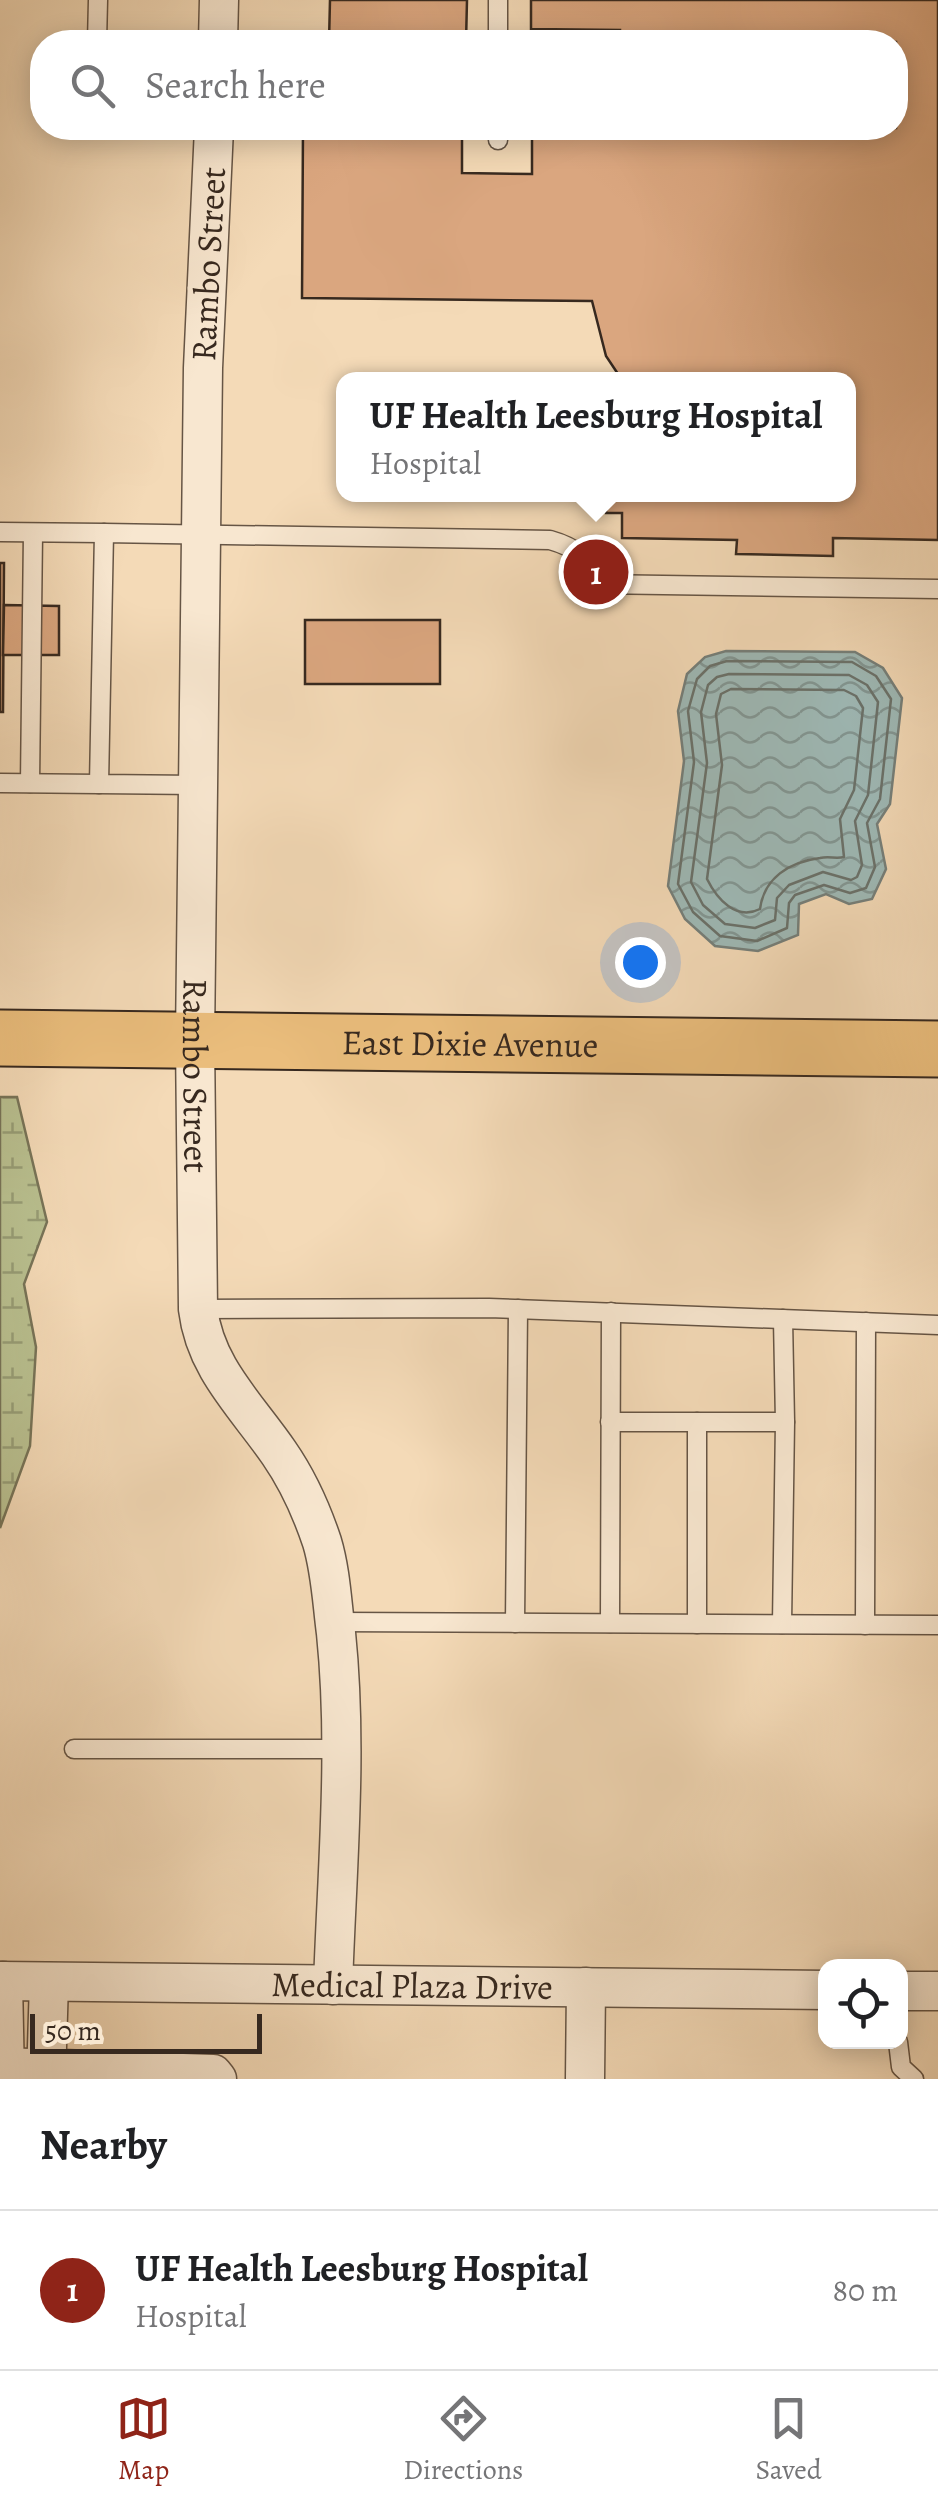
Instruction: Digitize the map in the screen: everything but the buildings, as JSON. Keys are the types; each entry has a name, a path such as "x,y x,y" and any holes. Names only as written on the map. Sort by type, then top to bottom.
{"main road":[{"name":"East Dixie Avenue","path":"0,1038 938,1050"}],"street":[{"path":"218,30 219,0"},
{"name":"Rambo Street","path":"213,140 203,368 195,1040 198,1308 201,1336 212,1361 282,1457 306,1501 329,1571 341,1680 342,1749 332,1985"},
{"path":"1,1981 3,2070 46,2074 214,2074 216,2079"},
{"name":"Medical Plaza Drive","path":"1,1981 818,1990"},
{"path":"46,2074 50,1982"},
{"path":"585,2079 586,1987"},
{"path":"908,1991 938,1991"}],"lane":[{"path":"97,30 98,0"},
{"path":"498,0 498,30"},
{"path":"0,532 550,540 577,551 592,569 596,584 938,589"},
{"path":"30,783 33,533"},
{"path":"99,784 104,533"},
{"path":"0,783 198,786"},
{"path":"198,1308 518,1308 938,1324"},
{"path":"515,1623 518,1308"},
{"path":"610,1312 610,1623"},
{"path":"782,1624 783,1319"},
{"path":"865,1625 866,1322"},
{"path":"610,1422 785,1422"},
{"path":"697,1422 697,1624"},
{"path":"334,1622 938,1625"},
{"path":"74,1749 342,1749"},
{"path":"899,2049 901,2067 914,2079"}],"green space":[{"path":"0,1097 17,1097 47,1222 24,1284 36,1347 30,1446 0,1528"}],"water":[{"path":"726,651 855,652 883,668 902,698 890,804 877,824 886,869 872,899 849,904 826,894 799,904 798,935 758,951 715,946 685,919 668,886 684,761 678,711 687,674 705,657"}],"place":[{"name":"UF Health Leesburg Hospital","path":"596,572"}]}
